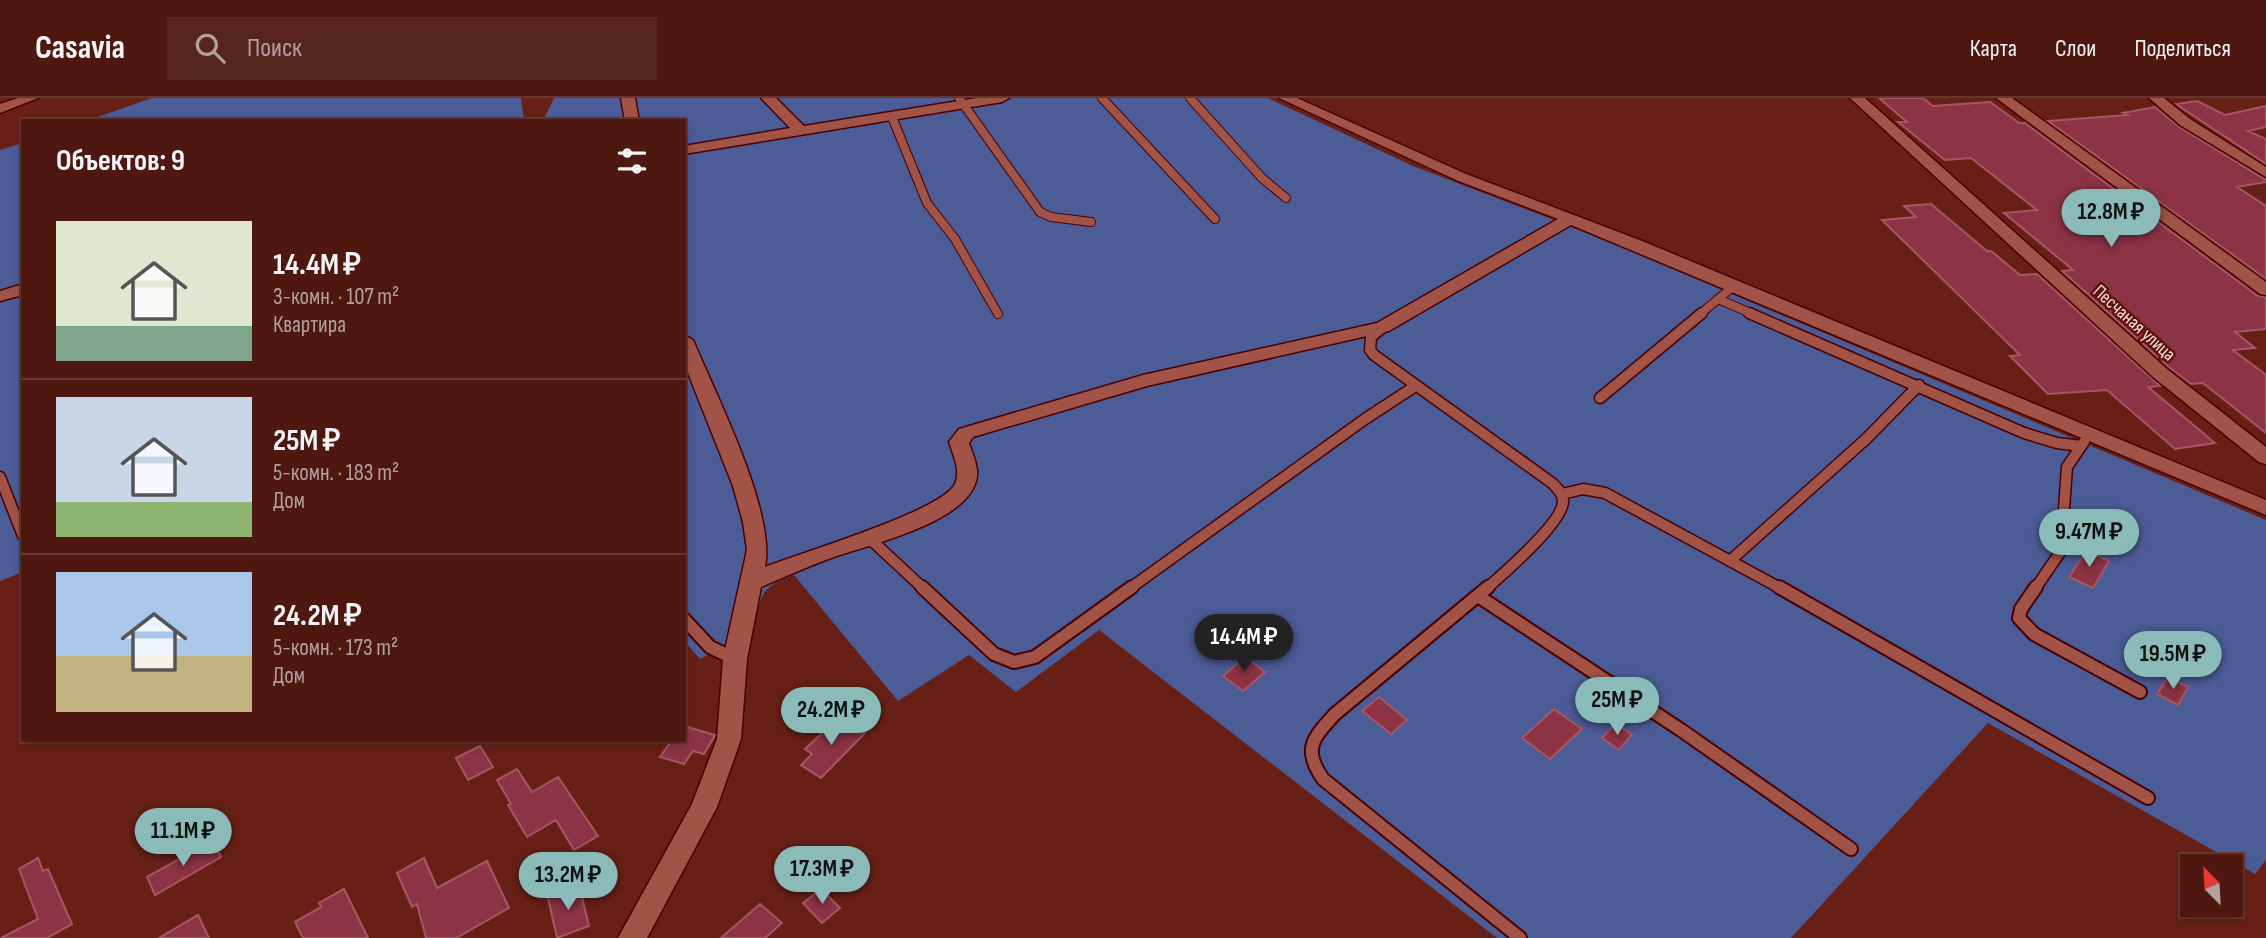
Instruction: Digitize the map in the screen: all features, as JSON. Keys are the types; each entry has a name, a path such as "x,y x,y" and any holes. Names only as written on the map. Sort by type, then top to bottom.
{"street":[{"path":"0,109 31,98"},
{"path":"628,98 632,119"},
{"path":"768,98 801,131"},
{"path":"686,150 892,117 963,101 1002,98"},
{"path":"1286,98 1418,159 1636,244 2085,440 2266,508"},
{"name":"Песчаная улица","path":"1857,98 2160,373 2266,457"},
{"path":"2003,98 2266,290"},
{"path":"2156,98 2203,134 2266,173"},
{"path":"752,582 802,560 929,513 961,492 967,468 959,442 961,437 975,429 1143,381 1383,327 1570,219"},
{"path":"0,296 21,290"},
{"path":"632,938 704,807 729,739 735,659 758,550 754,522 728,444 689,364"}],"lane":[{"path":"1102,98 1215,219"},
{"path":"1190,98 1262,177 1286,198"},
{"path":"963,101 1040,212 1051,217 1091,222"},
{"path":"892,117 926,203 955,239 998,314"},
{"path":"1600,398 1734,286"},
{"path":"1718,299 2024,433 2057,443 2085,440"},
{"path":"1383,327 1371,337 1370,350 1414,387 1535,471 1562,494 1563,503 1559,515 1545,533 1478,596 1335,714 1316,735 1309,751 1313,767 1323,779 1520,938"},
{"path":"1731,560 1866,439 1919,385"},
{"path":"868,537 994,654 1006,662 1023,662 1035,657 1354,427 1414,387"},
{"path":"2085,440 2067,467 2061,551 2021,609 2019,618 2034,634 2140,692"},
{"path":"0,477 21,532"},
{"path":"1562,494 1583,489 1605,492 1731,560 2148,798"},
{"path":"1478,596 1681,730 1851,849"},
{"path":"686,621 710,647 735,659"}],"shaded area":[{"path":"152,98 521,98 524,119 92,119"},
{"path":"554,98 1268,98 1413,166 1578,229 2266,520 2266,860 2255,874 2244,868 2244,854 2220,854 1988,723 1791,938 1497,938 1099,630 1016,692 969,655 898,701 794,575 766,590 744,634 700,659 686,643 686,119 544,119"},
{"path":"21,144 21,286 0,291 0,150"},
{"path":"21,294 21,573 0,581 0,299"}],"building":[{"path":"1879,98 1923,98 1933,106 1990,102 2019,123 2025,123 2258,296 2266,297 2266,329 2235,332 2255,348 2233,350 2266,375 2266,433 2203,383 2191,384 2169,367 2062,271 2073,270 2004,213 2037,210 1971,158 1945,160 1898,122 1907,122"},
{"path":"2197,101 2225,115 2266,106 2266,127 2248,131 2266,139 2266,164 2176,104"},
{"path":"2155,107 2179,127 2266,180 2237,187 2266,206 2266,279 2048,121 2127,115 2123,113"},
{"path":"1931,204 2020,275 2037,274 2160,386 2148,387 2215,443 2175,449 2107,390 2048,394 2010,356 2020,355 1882,220 1916,217 1904,206"},
{"path":"2087,550 2109,561 2093,588 2069,577"},
{"path":"1245,657 1265,672 1243,691 1223,676"},
{"path":"2168,677 2188,687 2178,705 2157,694"},
{"path":"1379,697 1407,720 1391,734 1362,711"},
{"path":"1554,709 1582,729 1550,759 1522,738"},
{"path":"839,717 865,733 821,778 801,765 812,754 805,749"},
{"path":"1615,724 1632,734 1619,750 1602,738"},
{"path":"686,727 715,735 704,754 693,751 684,764 660,757 671,742 686,742"},
{"path":"480,746 493,767 468,780 456,758"},
{"path":"517,769 532,792 558,777 598,836 574,850 556,820 527,837 497,780"},
{"path":"212,841 221,857 155,895 147,877"},
{"path":"38,858 43,871 48,869 72,924 47,938 1,938 38,919 19,869"},
{"path":"424,858 437,888 487,861 509,908 456,938 426,938 417,904 412,907 397,873"},
{"path":"579,885 589,926 557,938 548,898"},
{"path":"344,889 368,938 303,938 295,922 321,907 319,903"},
{"path":"821,889 840,908 822,923 803,903"},
{"path":"760,904 782,923 765,938 721,938"},
{"path":"198,915 209,938 159,938"}]}
